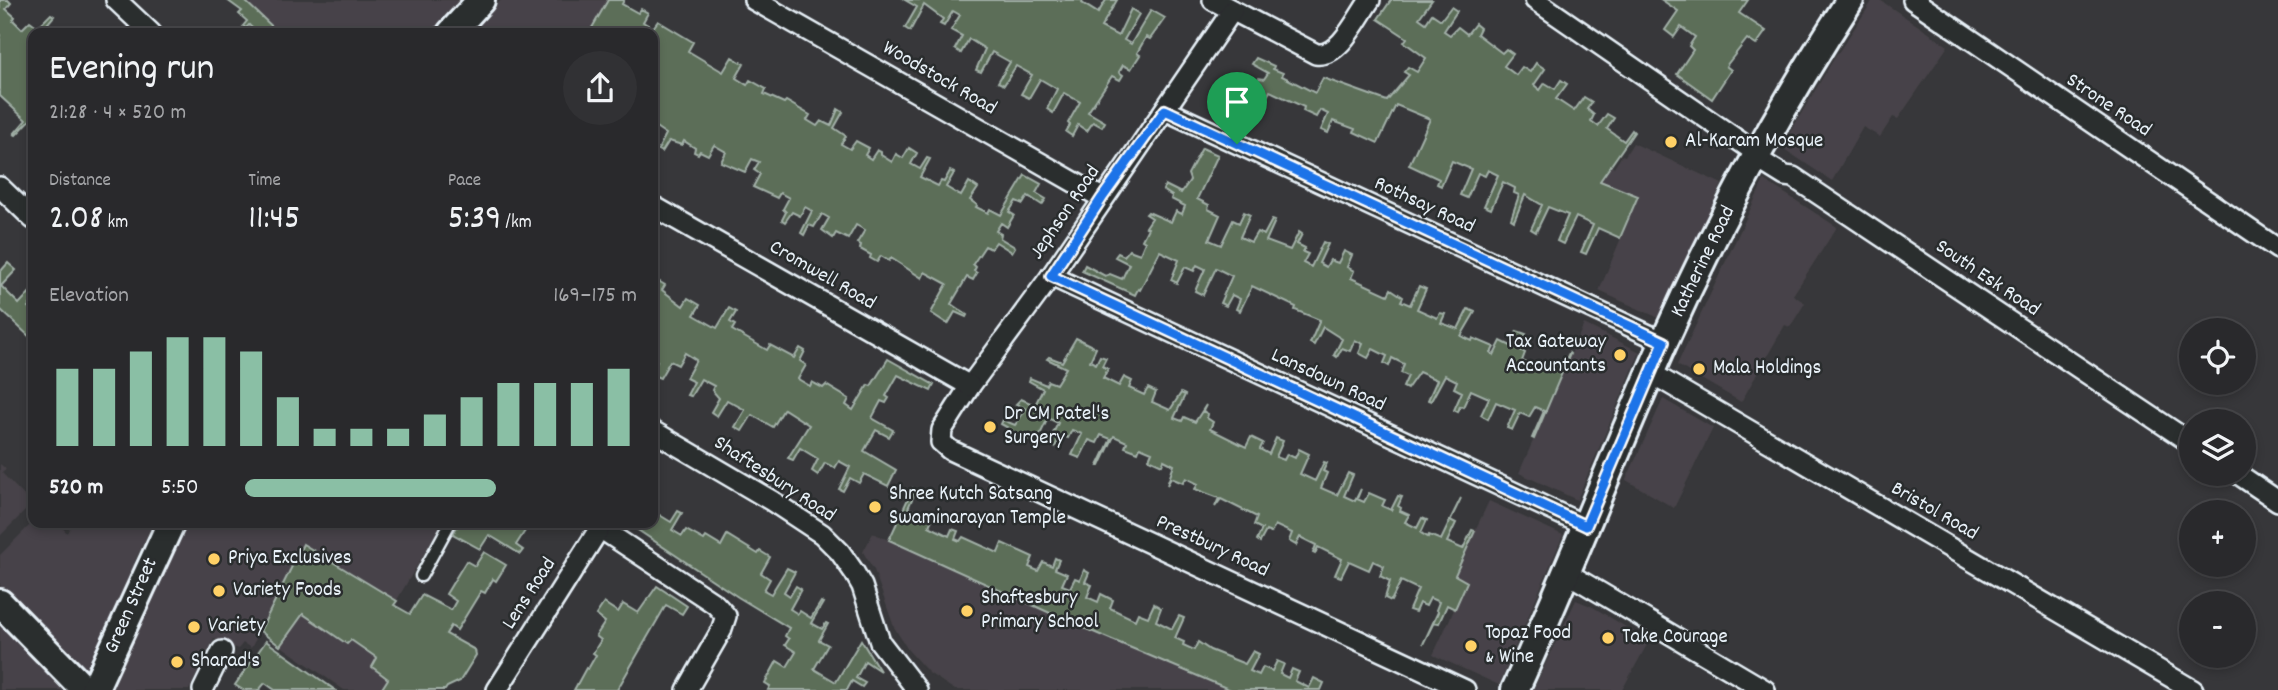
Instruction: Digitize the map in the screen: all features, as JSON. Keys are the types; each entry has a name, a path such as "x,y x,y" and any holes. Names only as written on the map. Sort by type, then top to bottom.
{"main road":[{"path":"456,28 481,0"},
{"name":"Katherine Road","path":"1515,690 1664,342 1757,156 1801,76 1850,0"},
{"name":"Green Street","path":"94,690 169,528"},
{"path":"0,603 85,690"}],"street":[{"path":"116,0 146,28"},
{"name":"Woodstock Road","path":"754,0 1102,198"},
{"path":"1213,0 1316,54 1324,55 1337,48 1370,0"},
{"name":"South Esk Road","path":"1535,0 1785,176 1793,177 2179,435"},
{"name":"Strone Road","path":"1913,0 2278,249"},
{"name":"Jephson Road","path":"941,442 942,430 970,386 1051,276 1232,10"},
{"name":"Rothsay Road","path":"1165,110 1664,342"},
{"path":"0,187 28,214"},
{"name":"Cromwell Road","path":"658,209 970,386"},
{"name":"Lansdown Road","path":"1051,276 1586,526"},
{"name":"Bristol Road","path":"1651,373 2193,690"},
{"name":"Shaftesbury Road","path":"658,437 772,501 822,534 840,552 854,572 862,586 880,642 917,690"},
{"name":"Prestbury Road","path":"941,442 962,456 1465,690"},
{"path":"2256,486 2278,501"},
{"name":"Lens Road","path":"497,690 599,528"},
{"path":"605,528 715,604 726,616 722,631 687,690"},
{"path":"1567,573 1765,690"},
{"path":"203,690 222,651"}],"lane":[{"path":"421,576 447,528"}],"shaded area":[{"path":"244,0 469,0 444,28 274,28"},
{"path":"501,0 608,0 592,28 476,28"},
{"path":"1873,0 1880,0 1948,46 1898,119 1893,117 1880,137 1863,127 1832,181 1781,147"},
{"path":"1633,143 1722,184 1659,318 1599,291 1638,197 1600,182 1611,166 1614,168 1622,155 1625,156"},
{"path":"1764,180 1837,227 1793,295 1805,303 1790,327 1785,325 1741,402 1677,365"},
{"path":"1584,324 1640,352 1577,500 1519,473"},
{"path":"1663,399 1713,428 1674,508 1626,480"},
{"path":"0,464 6,469 2,473 28,500 28,508 0,536"},
{"path":"1489,501 1563,535 1499,685 1433,655 1467,582 1454,575"},
{"path":"28,527 62,528 67,533 70,528 151,528 134,563 138,571 89,667 84,670 77,666 0,586 0,555"},
{"path":"181,528 439,528 394,605 475,650 476,655 460,681 445,690 344,690 260,631 251,648 243,643 238,649 214,639 189,690 107,690"},
{"name":"Shaftesbury Primary School","path":"873,533 1072,623 1231,690 955,690 929,673 908,650 894,627 874,570 863,552"},
{"path":"1576,600 1593,607 1649,641 1622,690 1533,690"},
{"path":"0,621 63,687 65,690 0,690"}],"green space":[{"path":"0,0 8,0 11,3 6,9 22,29 30,21 38,27 51,14 54,16 44,28 28,28 28,122 16,135 14,134 26,120 0,96"},
{"path":"227,0 244,0 274,28 252,28 249,25 246,28 243,26 247,21 239,14 242,11"},
{"path":"608,0 624,0 622,4 638,13 641,9 648,13 643,22 653,28 592,28"},
{"path":"905,0 1083,0 1082,3 1098,13 1106,0 1117,0 1101,27 1118,36 1131,9 1139,14 1124,40 1131,44 1151,10 1165,18 1150,39 1146,37 1137,53 1140,55 1131,69 1123,65 1119,72 1123,75 1120,80 1112,76 1088,112 1105,122 1102,127 1093,122 1087,131 1078,125 1072,136 1066,132 1070,125 1068,123 1080,102 1064,93 1053,113 1047,109 1057,89 1040,79 1029,98 1021,94 1032,75 1016,66 1004,85 998,82 1010,62 992,52 981,72 976,70 985,49 969,39 961,53 955,49 962,36 951,30 960,15 953,11 944,26 940,24 943,19 924,5 910,31 905,28 917,7"},
{"path":"1391,0 1432,0 1419,18 1426,23 1432,14 1441,20 1451,7 1457,11 1444,31 1450,35 1458,27 1467,34 1475,24 1480,28 1477,34 1502,53 1506,49 1513,54 1504,66 1516,75 1522,67 1530,72 1536,63 1545,69 1534,85 1540,90 1545,83 1555,89 1561,80 1567,84 1556,99 1574,111 1584,97 1592,102 1587,109 1594,115 1591,121 1598,126 1607,114 1614,118 1607,129 1624,141 1632,130 1634,132 1600,181 1638,196 1620,238 1598,228 1586,254 1581,252 1593,225 1576,217 1563,244 1557,241 1568,215 1548,207 1536,232 1531,229 1542,205 1525,195 1514,221 1511,219 1519,195 1514,193 1515,188 1503,182 1491,209 1484,206 1498,175 1488,170 1485,176 1478,173 1467,198 1460,195 1471,169 1452,161 1441,186 1437,184 1439,179 1409,165 1430,119 1396,105 1378,143 1354,132 1355,129 1333,121 1328,133 1321,130 1328,114 1320,110 1316,117 1303,111 1304,107 1270,91 1261,108 1248,102 1255,91 1249,87 1254,80 1264,79 1268,73 1252,64 1256,58 1274,66 1273,69 1283,73 1282,76 1315,93 1323,78 1387,101 1409,75 1404,72 1408,67 1417,72 1426,58 1404,42 1407,38 1378,19"},
{"path":"1662,0 1748,0 1739,13 1766,31 1756,45 1747,39 1726,66 1731,70 1712,99 1677,74 1693,50 1689,46 1695,37 1681,27 1674,37 1665,30 1678,11"},
{"path":"658,21 693,42 688,51 723,72 732,57 744,64 736,78 747,85 750,80 766,89 764,94 784,103 786,101 810,115 807,120 817,126 821,121 831,126 838,109 843,112 834,128 846,136 841,144 850,149 856,141 869,148 865,155 871,159 877,150 892,162 896,154 903,158 909,148 917,153 911,164 920,169 927,158 930,159 920,177 938,186 941,181 944,182 950,171 954,173 946,187 961,196 969,182 978,188 970,200 976,207 988,213 990,209 1001,215 1025,175 1041,184 1036,193 1046,199 1042,205 1028,196 1023,204 1016,201 1009,212 1014,215 1007,227 1001,223 996,231 1001,234 1000,238 1015,247 1012,252 996,242 991,249 985,246 973,264 977,273 973,280 967,277 951,304 967,315 966,317 955,312 948,324 931,313 947,284 925,272 922,278 891,258 889,261 881,256 877,262 870,258 871,255 860,249 861,245 857,243 865,230 856,225 848,239 836,233 833,238 822,230 829,218 822,214 814,227 809,225 804,235 801,233 812,211 805,207 800,216 792,212 785,222 782,220 786,212 783,209 789,198 780,193 777,198 753,187 760,174 754,170 759,162 752,159 745,172 721,162 726,152 714,145 708,155 700,151 698,154 694,152 695,148 684,141 682,145 669,141 662,152 658,150 666,134 658,128 658,28 653,28"},
{"path":"1202,148 1218,155 1197,199 1220,215 1209,240 1221,245 1233,220 1239,223 1244,212 1250,215 1240,237 1251,242 1257,232 1264,235 1272,220 1275,221 1266,241 1290,250 1299,232 1302,234 1297,244 1305,248 1303,252 1308,254 1303,263 1311,267 1323,242 1328,244 1319,263 1326,267 1330,260 1338,263 1344,251 1352,255 1347,267 1354,271 1351,278 1388,295 1391,289 1403,297 1401,301 1410,305 1419,286 1426,289 1417,309 1437,318 1440,313 1445,314 1441,323 1458,329 1468,309 1475,312 1461,336 1494,347 1491,353 1494,355 1501,341 1511,346 1517,331 1526,334 1519,349 1525,353 1522,361 1546,372 1551,363 1562,368 1569,353 1534,439 1532,438 1544,411 1535,407 1529,417 1520,413 1512,430 1507,428 1515,410 1496,402 1488,419 1481,415 1489,398 1471,390 1458,412 1454,410 1462,392 1454,388 1457,381 1445,375 1431,401 1428,400 1437,380 1419,372 1407,389 1403,387 1408,376 1401,373 1404,364 1392,358 1389,366 1384,363 1387,356 1373,349 1368,358 1359,353 1363,344 1355,340 1350,351 1342,348 1337,357 1334,355 1342,339 1323,327 1314,345 1310,343 1320,320 1295,310 1296,307 1252,286 1240,311 1236,309 1240,299 1232,295 1226,306 1220,303 1232,276 1216,268 1203,295 1195,291 1205,269 1197,265 1194,271 1185,267 1177,283 1171,280 1179,260 1160,251 1135,295 1082,271 1085,265 1105,276 1110,274 1122,279 1129,264 1115,257 1118,253 1124,256 1129,250 1140,254 1145,242 1142,240 1148,228 1146,227 1152,218 1146,214 1148,212 1171,222 1176,211 1182,214 1185,206 1171,199 1172,196 1163,190 1165,185 1181,193 1190,180 1188,174"},
{"path":"8,263 16,270 1,286 19,304 28,294 28,335 0,309 0,272"},
{"path":"658,281 665,285 662,290 683,306 688,298 700,305 694,315 717,328 729,308 736,312 730,322 735,325 732,330 767,350 770,345 794,358 800,348 805,351 800,361 806,365 798,379 810,386 812,382 823,388 826,385 849,399 846,405 853,410 888,359 934,385 931,391 898,375 886,396 889,398 886,403 881,401 872,418 893,430 889,437 876,430 864,451 896,470 888,486 864,474 859,483 850,478 843,491 839,489 850,467 839,461 835,468 825,463 818,475 812,471 818,459 800,448 793,460 788,458 809,425 784,409 773,427 752,415 742,431 735,427 745,410 727,400 717,416 711,412 719,398 712,390 714,386 701,379 691,396 687,395 694,382 686,378 696,360 685,353 678,365 670,361 660,378"},
{"path":"1076,338 1096,348 1090,361 1096,364 1100,356 1106,358 1102,366 1108,369 1103,378 1119,386 1124,377 1132,381 1129,388 1144,395 1148,388 1156,392 1152,402 1170,410 1181,393 1185,395 1174,418 1182,421 1184,417 1195,422 1206,405 1203,411 1213,422 1210,429 1246,447 1251,437 1263,443 1260,449 1269,454 1276,438 1283,441 1276,457 1284,460 1287,454 1295,458 1299,449 1309,454 1300,474 1315,481 1324,462 1327,463 1323,471 1327,473 1321,488 1337,495 1348,473 1353,475 1344,496 1355,501 1361,489 1357,499 1364,502 1369,493 1385,500 1382,506 1391,510 1398,496 1402,497 1398,506 1400,511 1409,515 1405,522 1417,528 1422,518 1427,520 1421,533 1428,537 1429,535 1441,540 1450,520 1456,523 1447,542 1463,549 1472,530 1475,531 1455,575 1467,582 1455,609 1447,605 1439,623 1434,622 1423,644 1438,612 1436,610 1439,602 1430,598 1426,606 1419,603 1415,612 1409,610 1418,589 1401,581 1391,601 1385,598 1390,581 1380,576 1384,566 1373,561 1369,570 1349,561 1341,577 1335,575 1342,559 1318,547 1315,554 1313,553 1316,545 1300,537 1296,545 1289,541 1292,533 1275,525 1271,533 1266,531 1260,542 1257,540 1262,529 1254,525 1257,517 1221,499 1215,507 1219,498 1195,489 1198,484 1186,478 1183,483 1171,478 1167,485 1174,465 1164,460 1162,465 1149,459 1152,452 1140,447 1138,452 1125,447 1127,442 1114,436 1098,466 1111,439 1101,435 1097,443 1089,440 1080,458 1072,455 1082,434 1072,430 1068,438 1061,435 1055,447 1048,444 1058,423 1048,418 1036,443 1001,424 1003,420 1015,425 1026,409 1016,404 1021,399 1035,405 1043,389 1029,381 1030,378 1046,385 1048,381 1056,384 1066,368 1047,359 1049,357 1062,362"},
{"path":"913,488 916,490 908,508 932,519 929,526 949,536 952,529 958,531 955,539 960,541 963,537 998,553 1002,543 1033,557 1029,567 1038,571 1043,562 1052,566 1055,558 1059,560 1055,569 1067,574 1062,585 1070,588 1075,578 1080,580 1084,570 1089,573 1085,582 1092,585 1087,597 1098,602 1101,594 1113,600 1110,608 1135,620 1138,613 1148,617 1154,604 1161,608 1156,621 1172,629 1179,616 1184,618 1175,638 1184,642 1183,645 1194,650 1198,642 1210,650 1245,664 1253,651 1259,654 1250,671 1259,675 1263,667 1272,671 1277,661 1284,664 1280,674 1288,678 1292,669 1299,672 1295,681 1309,688 1314,678 1324,683 1321,690 1231,690 1072,623 889,540"},
{"path":"678,511 682,513 672,530 682,536 686,530 721,546 727,535 758,554 760,551 770,557 761,573 770,579 764,590 771,594 787,568 795,572 784,592 790,596 796,586 801,589 790,609 798,614 800,611 811,618 821,602 823,603 811,623 822,629 828,624 819,640 828,645 814,669 836,682 861,640 880,671 865,661 856,678 865,683 862,687 852,681 847,690 768,690 770,686 765,683 777,661 787,667 796,652 785,645 789,639 785,636 789,628 635,528 658,528 658,514 671,522"},
{"path":"456,528 527,528 516,545 523,550 520,554 489,535 480,549 453,534"},
{"path":"303,544 397,601 394,605 410,614 422,595 451,610 456,601 446,594 466,561 475,566 484,552 506,565 485,593 481,591 457,630 451,626 446,634 475,650 476,655 460,681 445,690 381,690 388,679 372,667 377,658 351,640 347,644 303,614 280,646 260,631"},
{"path":"657,586 687,606 682,614 666,605 617,690 574,690 596,655 593,653 601,640 596,636 605,622 596,615 604,603 618,612 623,604 638,613"},
{"path":"266,641 335,690 275,690 265,683 259,690 243,690 235,685"}],"place":[{"name":"Al-Karam Mosque","path":"1671,142"},
{"name":"Tax Gateway Accountants","path":"1620,355"},
{"name":"Mala Holdings","path":"1699,369"},
{"name":"Dr CM Patel's Surgery","path":"990,427"},
{"name":"Shree Kutch Satsang Swaminarayan Temple","path":"875,507"},
{"name":"Priya Exclusives","path":"214,559"},
{"name":"Variety Foods","path":"219,591"},
{"name":"Shaftesbury Primary School","path":"967,611"},
{"name":"Variety","path":"194,627"},
{"name":"Take Courage","path":"1608,638"},
{"name":"Topaz Food & Wine","path":"1471,646"},
{"name":"Sharad's","path":"177,662"}],"route":[{"path":"1165,110 1237,144 1664,342 1586,526 1051,276 1102,198 1165,110"}]}
